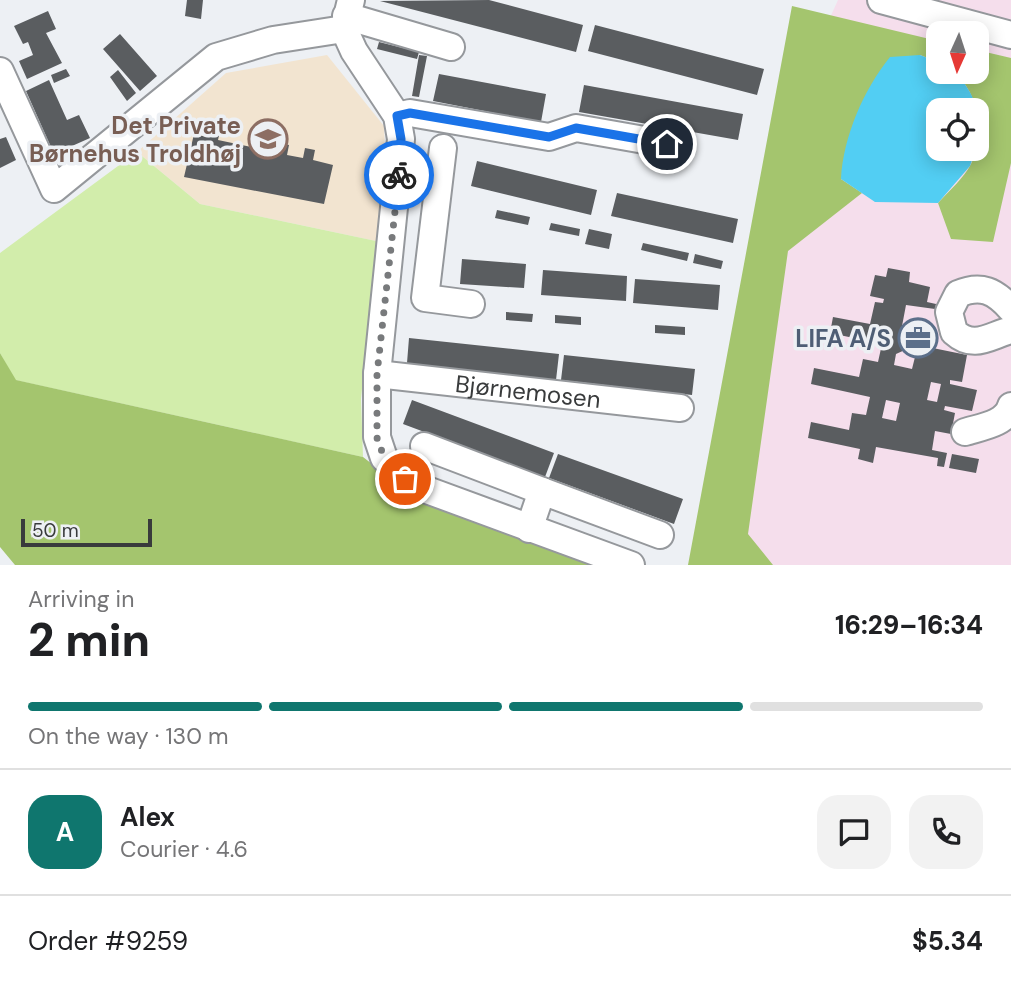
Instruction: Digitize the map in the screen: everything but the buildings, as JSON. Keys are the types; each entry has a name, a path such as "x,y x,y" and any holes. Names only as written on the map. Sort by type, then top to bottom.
{"street":[{"path":"881,0 1011,35"},
{"path":"347,15 354,51 397,116 401,162 377,374 377,438 384,457 416,486 631,565"},
{"path":"0,71 54,188 216,57 347,15 451,47"},
{"path":"397,116 410,113 549,137 576,128 667,144"},
{"path":"443,148 425,298 471,304"},
{"path":"392,229 433,237"},
{"path":"1011,309 989,290 978,288 958,294 949,312 954,332 970,341 979,342 1011,330"},
{"name":"Bjørnemosen","path":"377,374 680,408"},
{"path":"965,432 996,423 1010,412 1011,406"},
{"path":"424,446 660,535"},
{"path":"529,529 542,491"}],"shaded area":[{"path":"838,0 1011,0 1011,565 722,565 819,42"},
{"name":"Det Private Børnehus Troldhøj","path":"327,55 384,126 386,172 376,241 200,204 137,152 226,73"}],"green space":[{"path":"792,6 926,38 926,57 920,55 841,179 862,193 788,251 748,534 773,565 688,565"},
{"path":"989,53 1011,58 1011,163 993,242 951,239 938,203 972,161 989,161 989,98 972,98 964,84 989,84"},
{"path":"137,152 200,204 376,241 361,399 363,457 15,380 0,353 0,253"},
{"path":"0,353 16,380 363,457 408,492 594,565 15,565 0,547"}],"water":[{"path":"920,55 926,57 926,84 965,84 973,97 926,98 926,161 972,161 938,203 875,202 841,179 846,147 856,114 890,57"}],"way so far":[{"path":"399,175 377,374 377,438 384,457 405,479"}],"place":[{"name":"Det Private Børnehus Troldhøj","path":"268,139"},
{"name":"LIFA A/S","path":"918,338"}],"route":[{"path":"399,175 401,139 397,116 410,113 549,137 576,128 667,144"}]}
